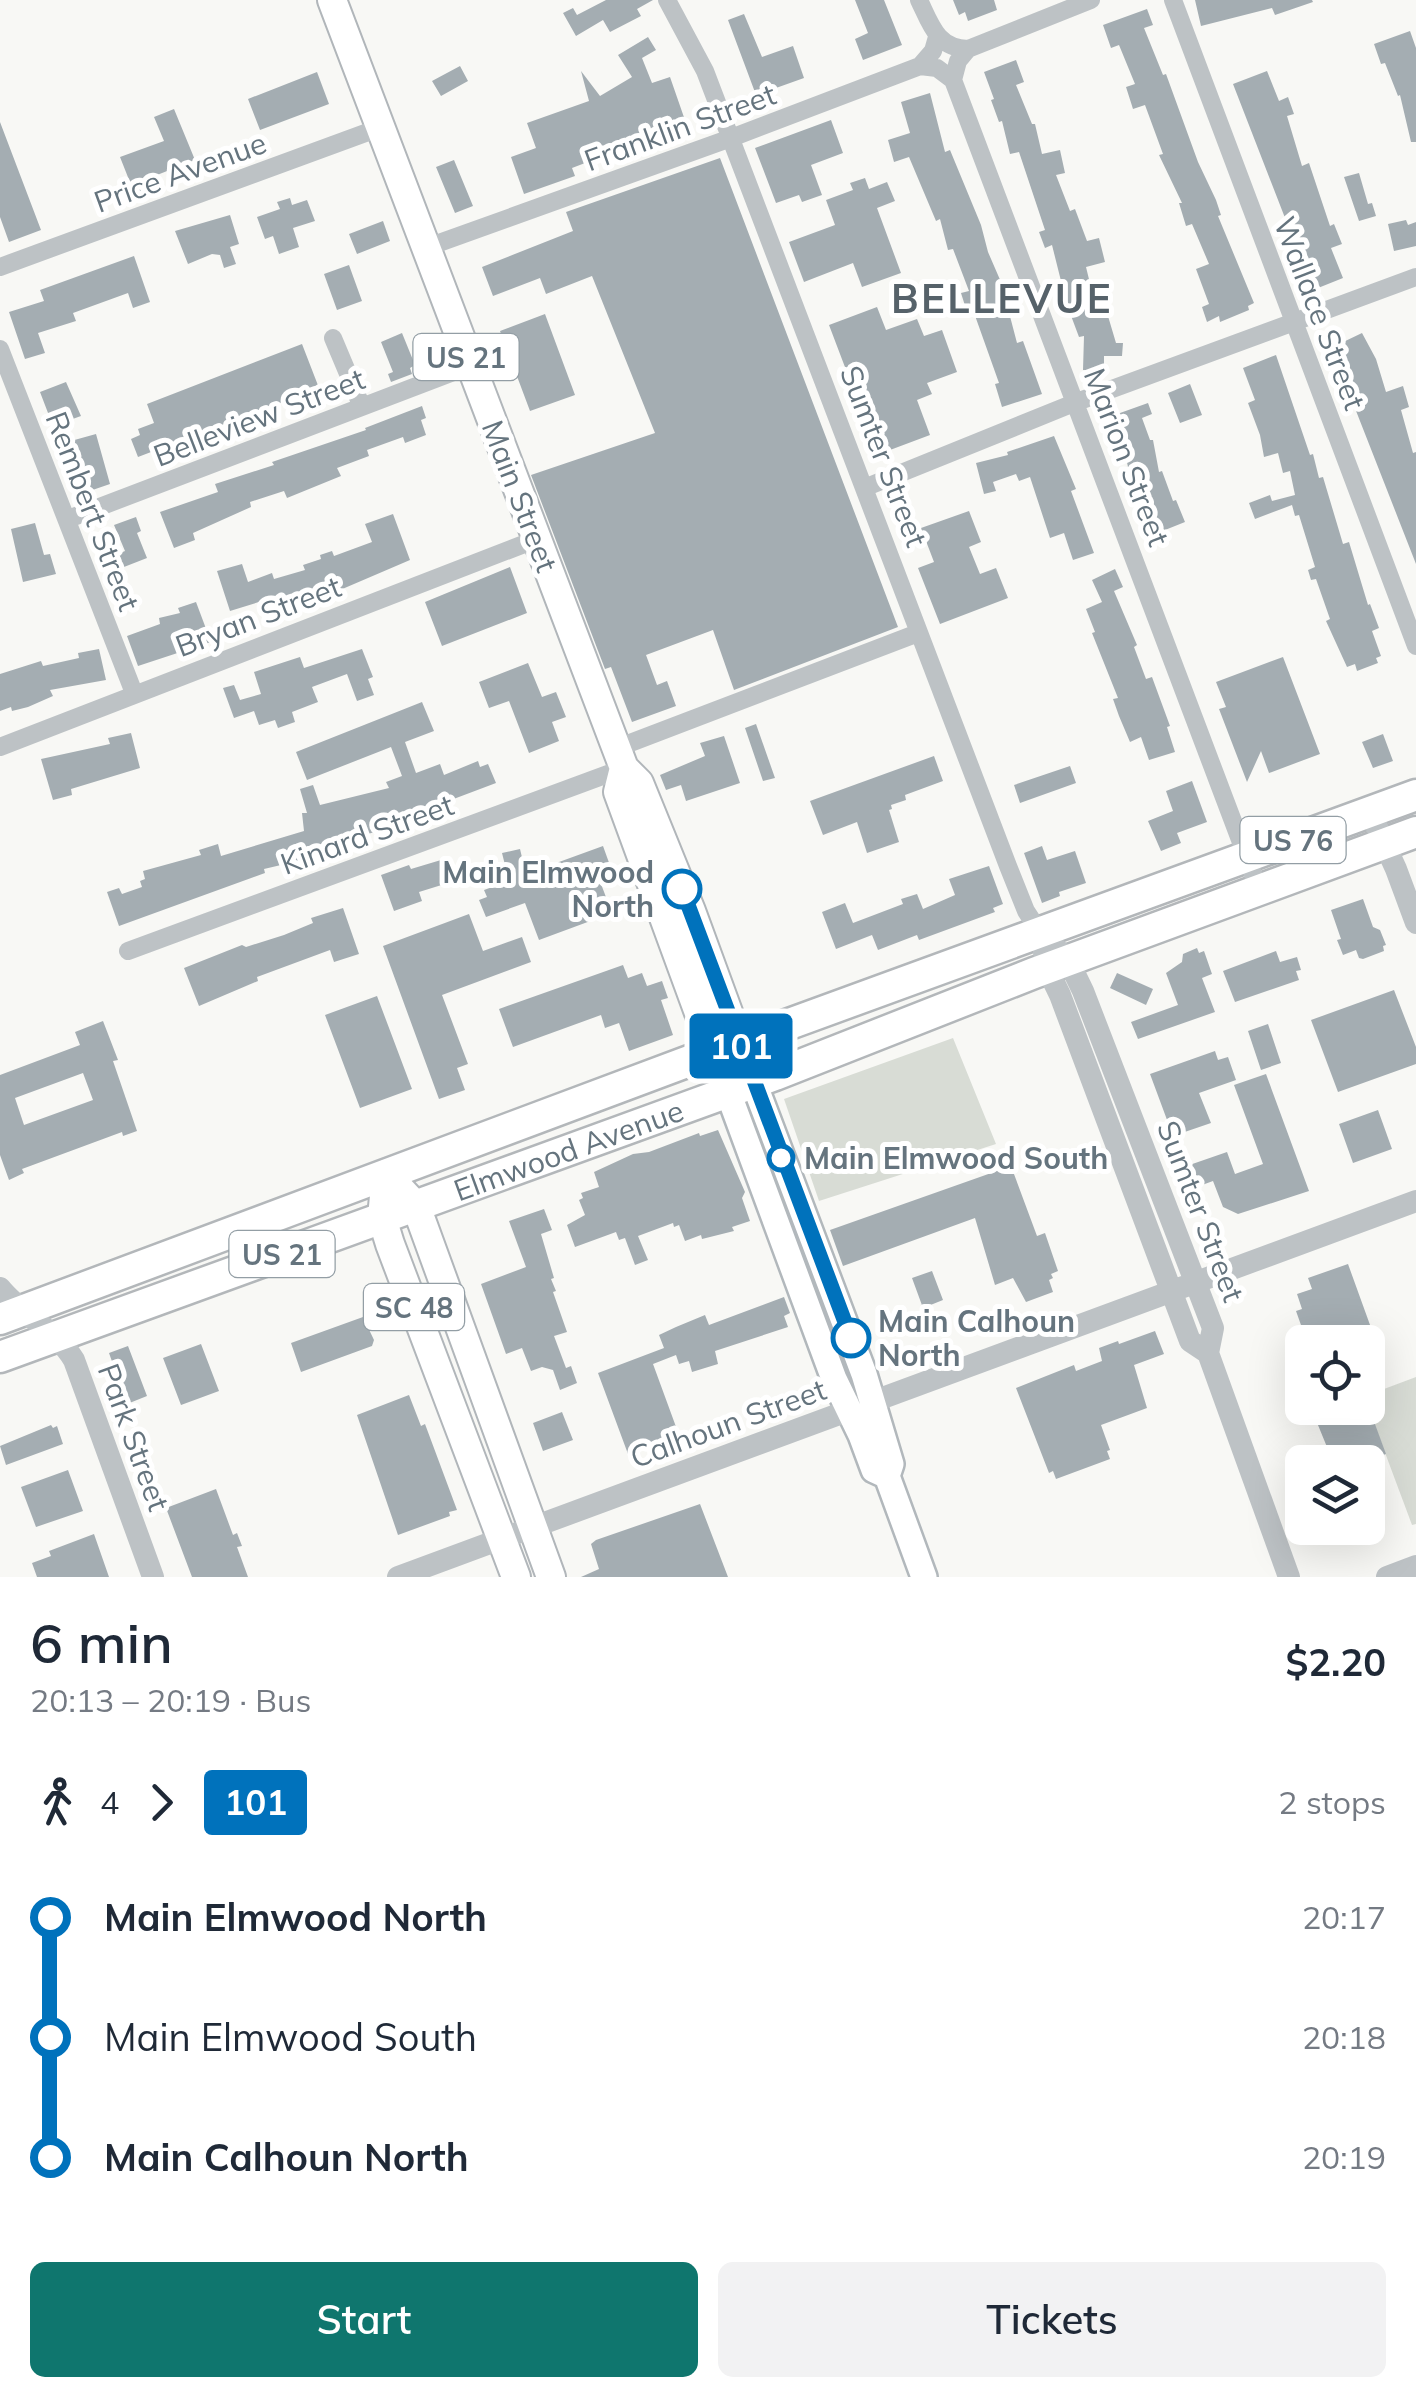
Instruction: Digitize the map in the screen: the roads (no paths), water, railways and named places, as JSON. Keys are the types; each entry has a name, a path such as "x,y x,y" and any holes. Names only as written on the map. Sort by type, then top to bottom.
{"highway":[{"name":"Elmwood Avenue","path":"11,1315 726,1047 1416,795"},
{"name":"Elmwood Avenue","path":"0,1357 741,1087 1058,964 1416,832"}],"main road":[{"name":"Main Street","path":"332,0 620,758 639,784 692,912 726,1047 834,1379 861,1405 891,1464 888,1476 924,1577"},
{"name":"SC 48","path":"386,1174 416,1206 551,1577"},
{"name":"SC 48","path":"386,1174 382,1218 516,1577"}],"street":[{"name":"Sumter Street","path":"668,0 705,71 732,138 1024,906 1117,1073 1213,1328 1208,1353 1289,1577"},
{"path":"919,0 937,38 952,47 968,49"},
{"path":"920,66 938,68 953,80 958,61 968,49 1091,0"},
{"name":"Wallace Street","path":"1173,0 1416,646"},
{"path":"920,66 933,52 937,38"},
{"name":"Franklin Street","path":"426,248 920,66"},
{"name":"Marion Street","path":"953,80 1259,890"},
{"name":"Price Avenue","path":"0,268 379,128"},
{"path":"864,488 1074,404 1416,277"},
{"path":"333,338 362,406"},
{"name":"Rembert Street","path":"0,349 134,693"},
{"name":"Belleview Street","path":"68,519 469,366"},
{"name":"Bryan Street","path":"0,747 537,540"},
{"name":"Kinard Street","path":"128,951 620,758 918,633"},
{"path":"1370,812 1416,923"},
{"name":"Sumter Street","path":"1058,964 1060,996 1169,1290 1190,1341 1208,1353"},
{"name":"Calhoun Street","path":"398,1577 1416,1201"},
{"name":"Park Street","path":"0,1288 11,1315 56,1336 74,1360 153,1577"},
{"path":"1388,1577 1416,1566"}],"place":[{"name":"Main Elmwood North","path":"682,889"},
{"name":"Main Elmwood South","path":"781,1158"},
{"name":"Main Calhoun North","path":"851,1338"}],"district":[{"name":"BELLEVUE","path":"1002,298"}]}
